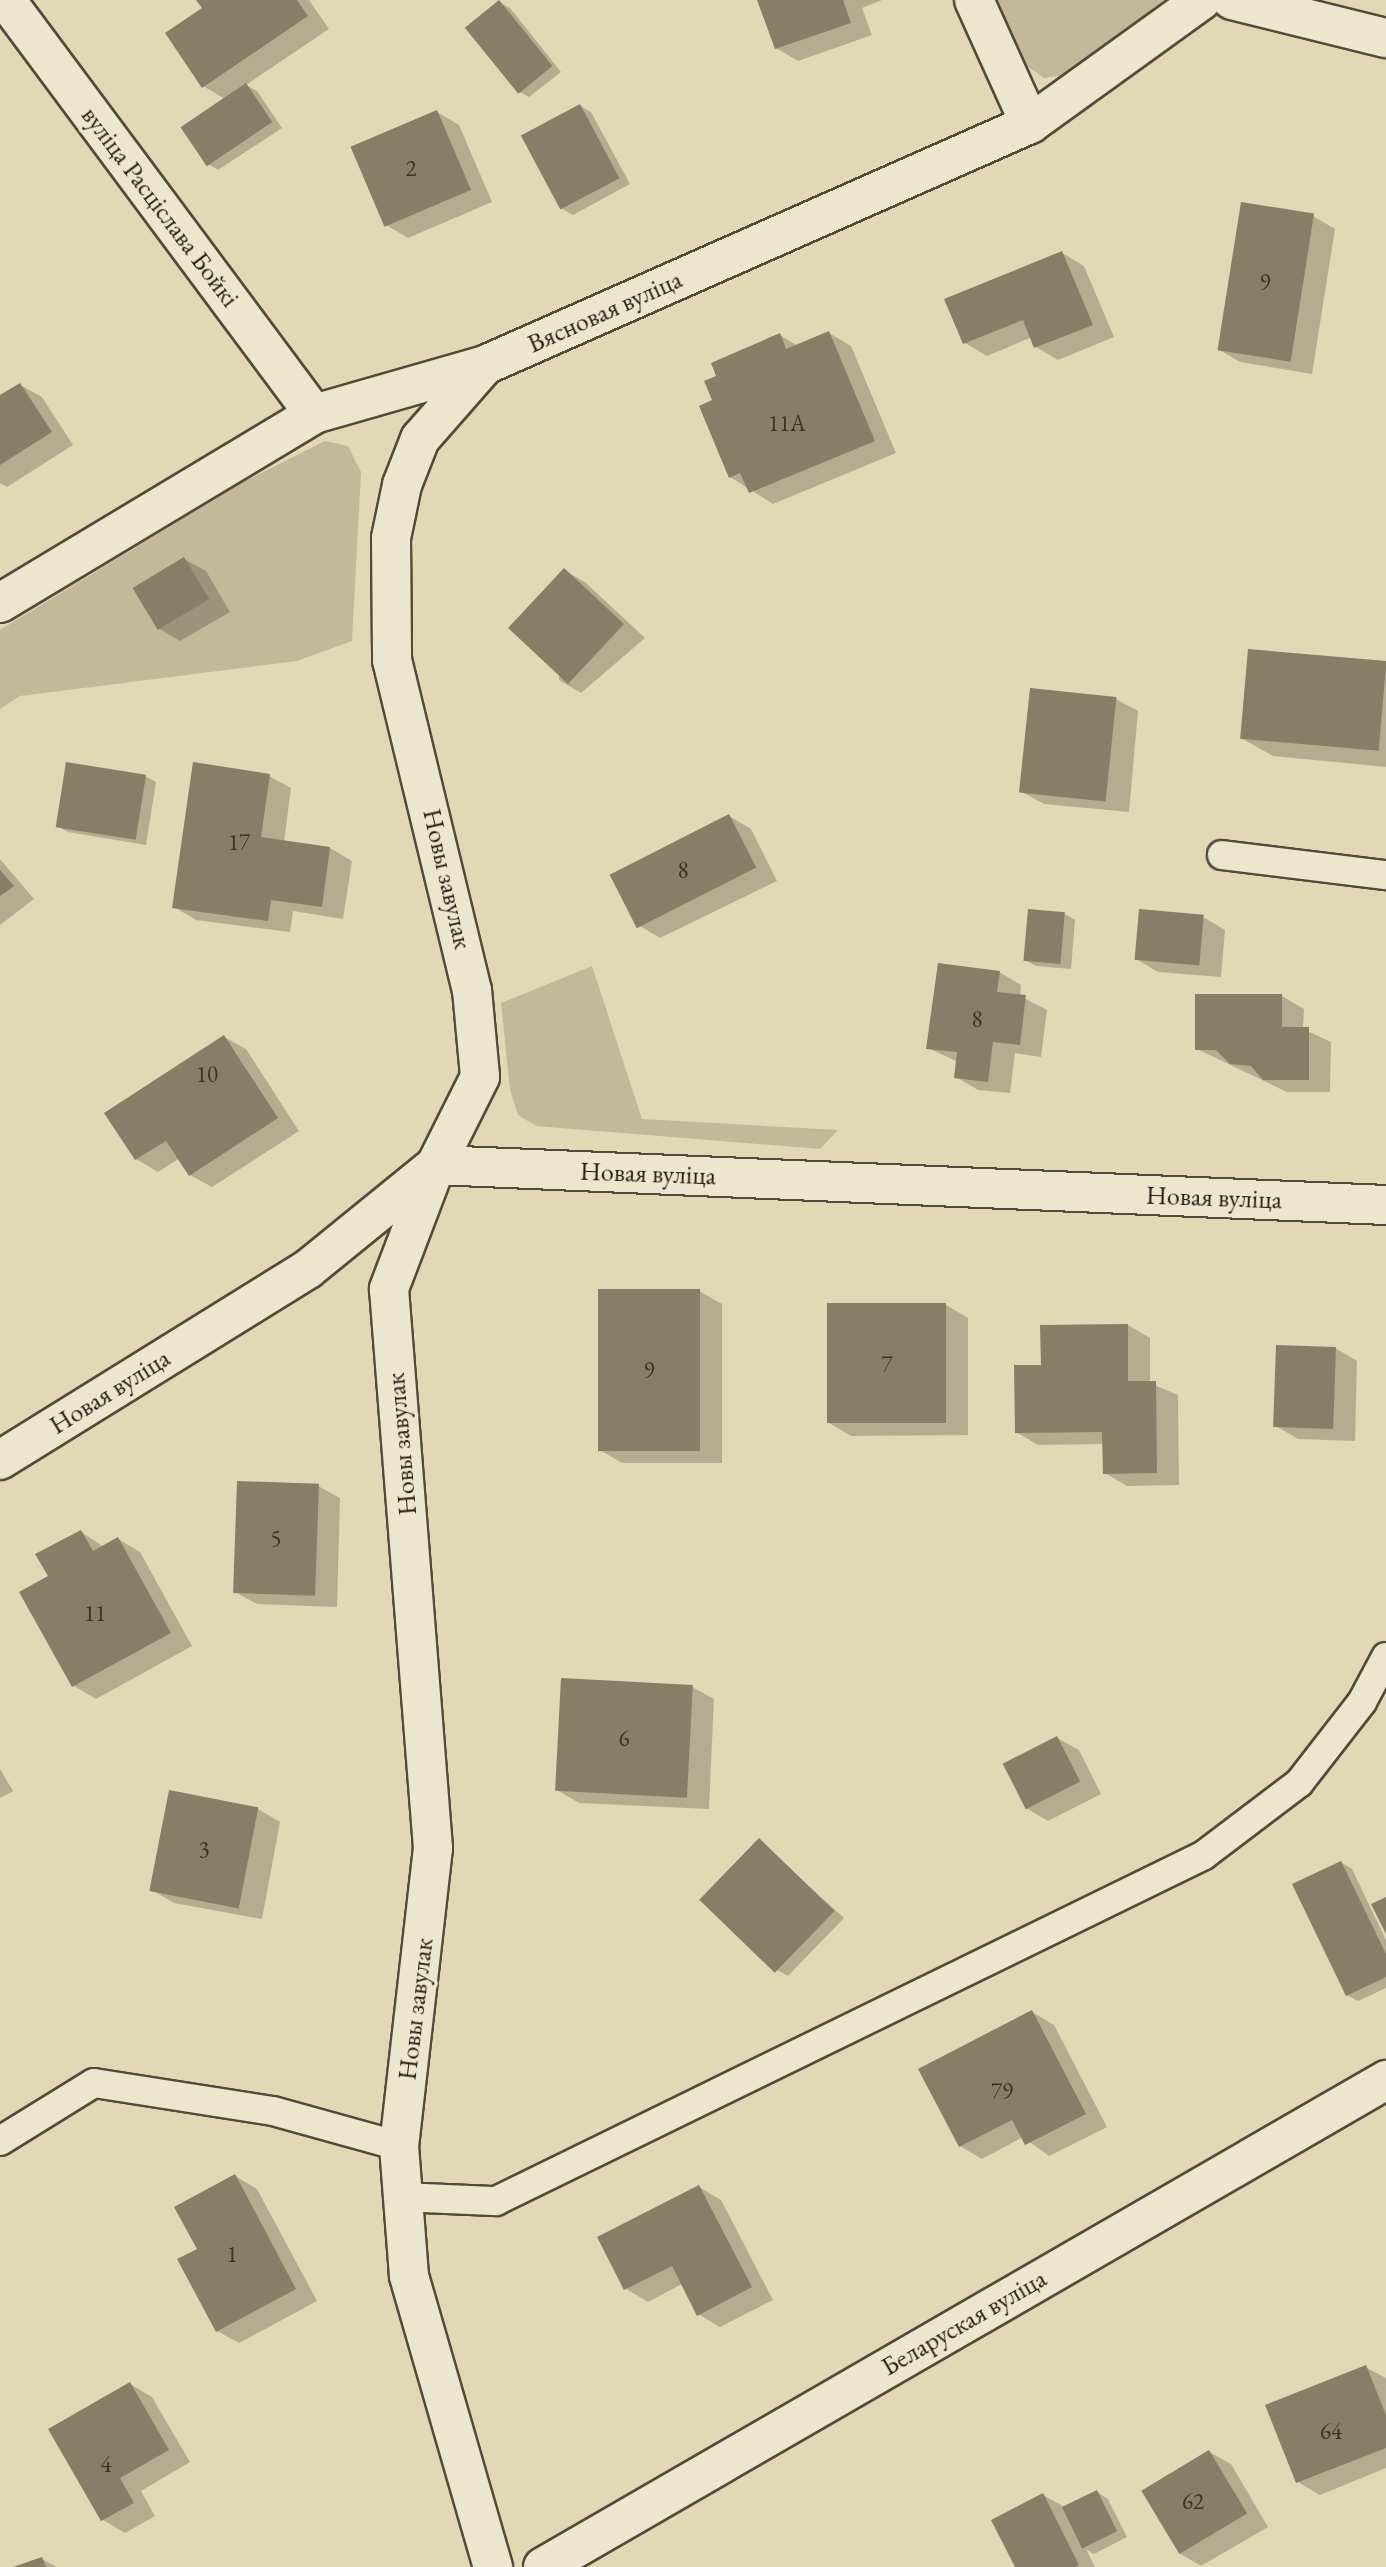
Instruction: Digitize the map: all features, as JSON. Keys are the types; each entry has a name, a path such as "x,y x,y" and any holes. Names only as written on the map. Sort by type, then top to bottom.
{"street":[{"name":"вуліца Расціслава Бойкі","path":"6,0 314,414"},
{"path":"974,0 1030,124"},
{"name":"Вясновая вуліца","path":"0,603 314,414 485,365 1030,124 1202,0"},
{"path":"1232,0 1386,38"},
{"name":"Новы завулак","path":"485,365 420,439 402,485 391,538 393,660 472,990 480,1077 436,1165 389,1289 433,1848 399,2146 402,2197 409,2276 493,2567"},
{"name":"Новая вуліца","path":"0,1460 308,1269 436,1165 1386,1205"},
{"name":"Беларуская вуліца","path":"543,2567 1386,2080"}],"lane":[{"path":"1222,855 1386,875"},
{"path":"402,2197 496,2201 1204,1855 1299,1783 1362,1702 1386,1657"},
{"path":"0,2141 94,2083 273,2110 399,2146"}],"shaded area":[{"path":"993,0 1164,0 1066,75 1044,78 1007,52"},
{"path":"325,441 348,446 361,472 352,641 297,661 20,696 0,709 0,630 243,482"},
{"path":"592,966 642,1119 838,1130 820,1149 536,1126 518,1115 510,1090 501,1003"}],"building":[{"path":"196,0 297,0 308,16 202,88 165,33 202,8"},
{"path":"499,0 552,66 518,94 465,28"},
{"path":"757,0 843,0 851,23 775,49"},
{"path":"246,83 272,122 207,166 181,127"},
{"path":"580,104 619,178 560,210 521,135"},
{"path":"437,110 471,190 384,227 350,147"},
{"path":"1241,202 1314,214 1291,362 1218,350"},
{"path":"1062,251 1093,325 1034,348 1023,320 963,344 944,299"},
{"path":"829,331 875,441 749,493 740,473 729,478 699,406 712,400 704,381 716,376 711,363 780,333 786,349"},
{"path":"20,383 52,432 0,465 0,395"},
{"path":"184,557 209,599 158,630 133,588"},
{"path":"564,568 624,624 568,684 508,628"},
{"path":"1248,649 1386,661 1379,751 1240,739"},
{"path":"1030,688 1117,697 1106,802 1019,792"},
{"path":"66,762 146,775 136,840 56,827"},
{"path":"193,762 270,774 261,837 330,847 322,907 271,900 268,921 172,908"},
{"path":"729,814 756,867 637,928 610,875"},
{"path":"0,870 14,886 0,896"},
{"path":"1028,909 1065,912 1060,964 1023,961"},
{"path":"1139,909 1204,915 1199,965 1135,960"},
{"path":"938,963 1000,971 997,992 1026,995 1020,1045 993,1042 988,1082 954,1078 957,1052 926,1049"},
{"path":"1195,994 1282,994 1282,1027 1309,1027 1309,1080 1263,1080 1251,1066 1230,1064 1216,1050 1195,1050"},
{"path":"224,1035 278,1118 189,1176 166,1141 135,1160 104,1113"},
{"path":"598,1289 700,1289 700,1451 598,1451"},
{"path":"827,1303 946,1303 946,1423 827,1423"},
{"path":"1128,1324 1128,1381 1156,1381 1157,1473 1103,1474 1102,1432 1015,1433 1014,1365 1041,1365 1040,1325"},
{"path":"1276,1345 1336,1347 1333,1429 1273,1427"},
{"path":"237,1481 319,1484 315,1596 233,1593"},
{"path":"81,1530 93,1551 118,1537 171,1633 72,1687 19,1592 48,1576 35,1554"},
{"path":"561,1678 693,1685 687,1798 555,1791"},
{"path":"1057,1736 1080,1781 1026,1809 1003,1764"},
{"path":"169,1790 258,1807 239,1908 149,1891"},
{"path":"759,1838 835,1911 775,1973 699,1900"},
{"path":"1341,1861 1386,1954 1386,1977 1346,1996 1292,1884"},
{"path":"1386,1897 1386,1934 1371,1904"},
{"path":"1032,2010 1086,2114 1025,2145 1012,2120 959,2147 918,2069"},
{"path":"235,2174 296,2289 216,2332 177,2259 197,2249 174,2207"},
{"path":"699,2185 752,2287 697,2316 672,2266 624,2290 597,2237"},
{"path":"1366,2365 1386,2415 1386,2448 1296,2483 1265,2405"},
{"path":"130,2382 169,2450 120,2478 134,2503 101,2521 48,2429"},
{"path":"1209,2450 1247,2513 1179,2554 1141,2491"},
{"path":"1097,2490 1117,2531 1082,2548 1062,2507"},
{"path":"1043,2493 1079,2565 1075,2567 1015,2567 991,2520"},
{"path":"42,2557 46,2567 13,2567"}]}
